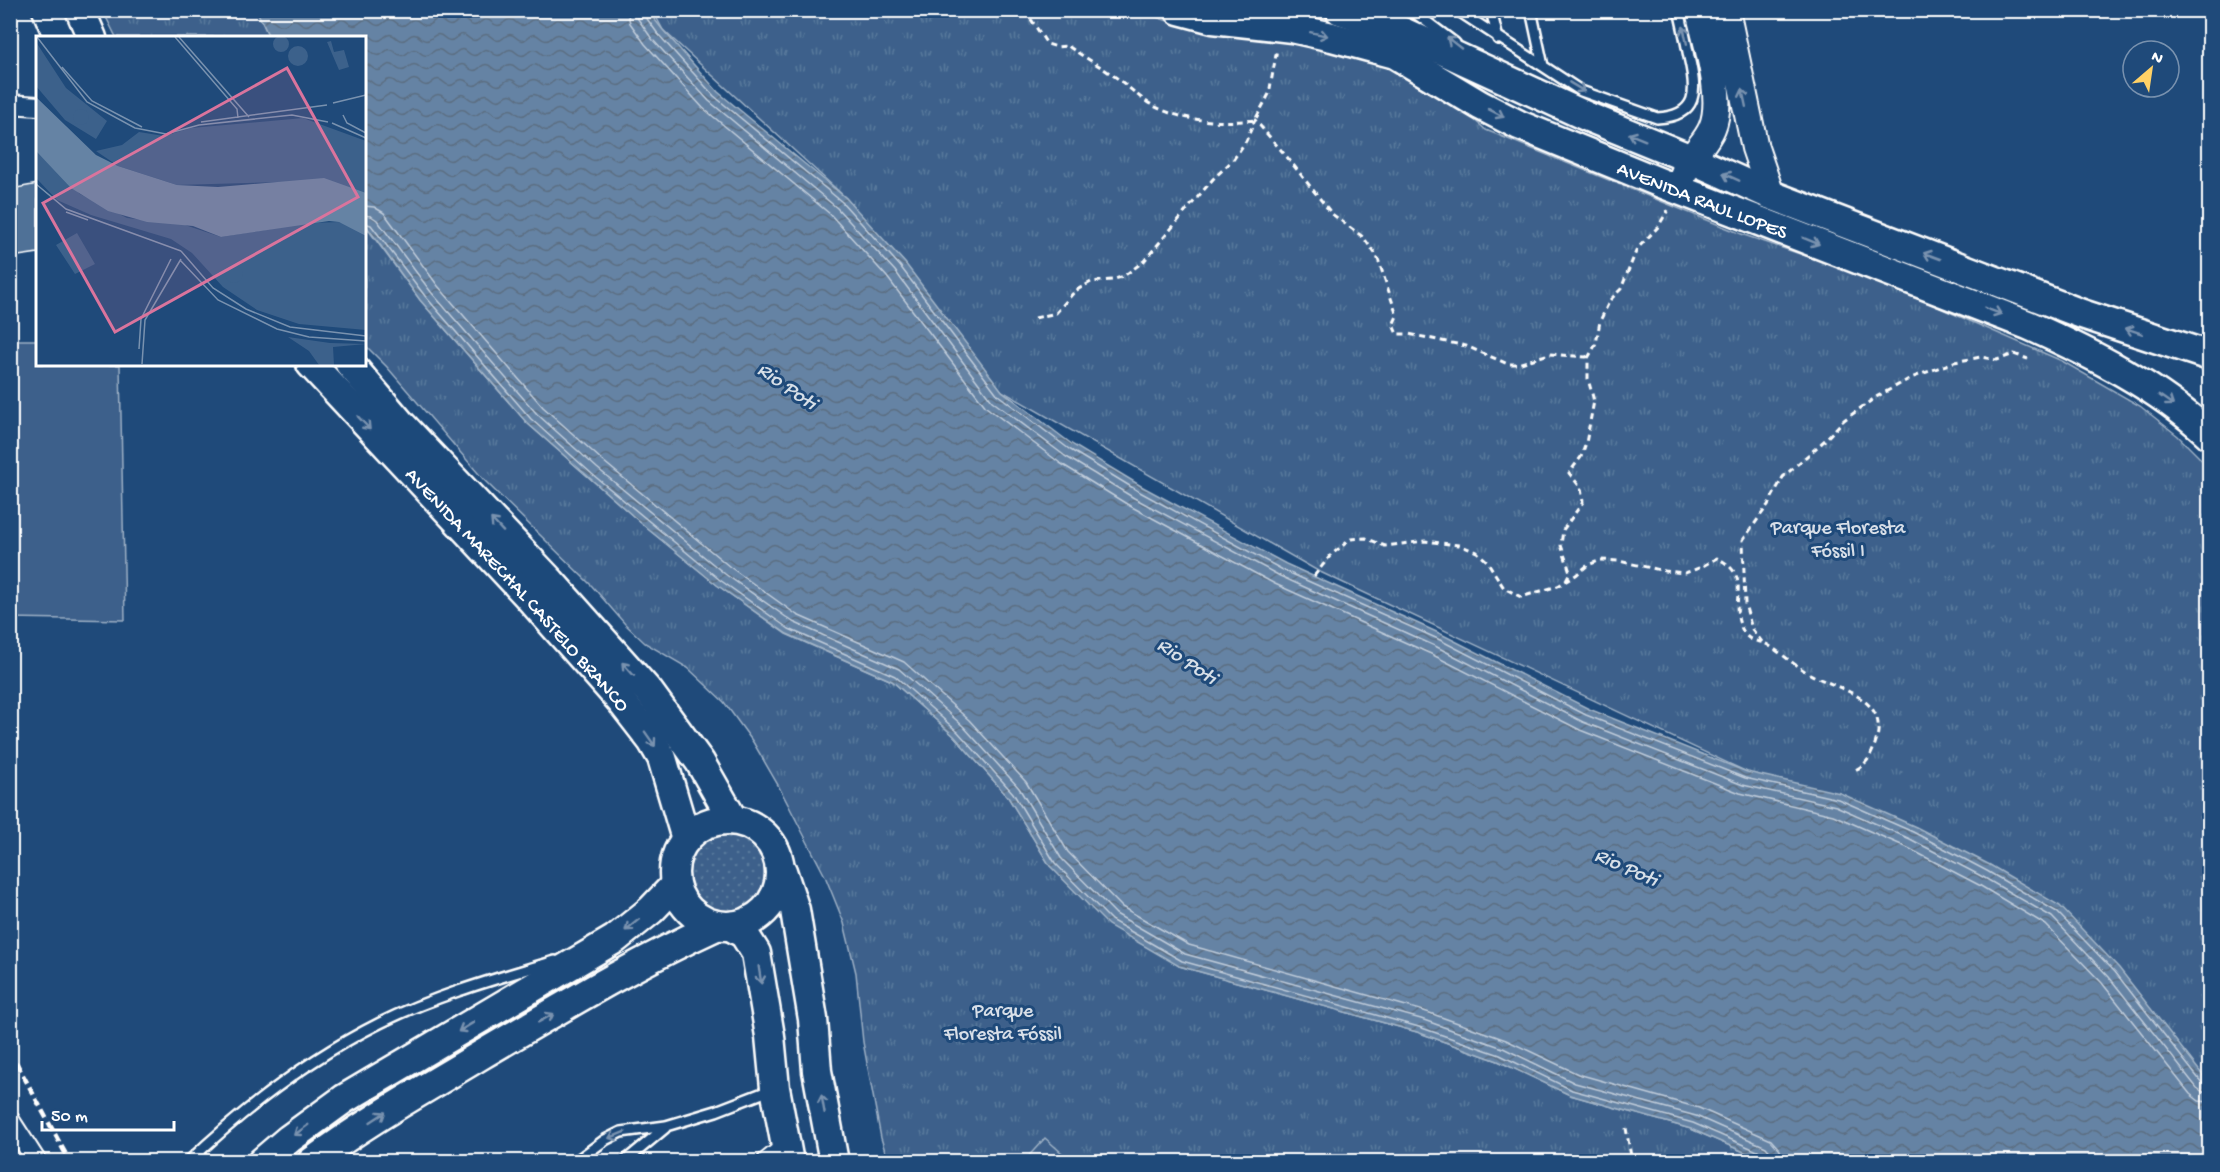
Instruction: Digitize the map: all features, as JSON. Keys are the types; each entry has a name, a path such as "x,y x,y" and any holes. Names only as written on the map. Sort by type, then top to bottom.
{"main road":[{"path":"47,10 58,36"},
{"path":"80,10 91,36"},
{"name":"AVENIDA RAUL LOPES","path":"1179,10 1213,20 1292,28 1395,54 1480,105 1674,199 2028,325 2075,346 2153,390 2188,415 2210,435"},
{"name":"AVENIDA RAUL LOPES","path":"1376,16 1442,51 1497,76 1771,195 2082,314 2210,356"},
{"name":"AVENIDA MARECHAL CASTELO BRANCO","path":"312,366 336,393 649,692 700,762 734,820"},
{"path":"336,393 356,371"},
{"name":"AVENIDA MARECHAL CASTELO BRANCO","path":"356,371 539,589 652,741 662,758 686,838"},
{"path":"781,1156 770,1036 756,953 744,934 697,918 683,904 675,885 674,869 677,853 686,838 699,827 716,821 734,820 750,825 765,835 775,849 781,866 795,910 813,1019 818,1071 834,1161"},
{"path":"312,1161 385,1113 655,955 724,926 763,914 774,900 780,884 781,866"},
{"path":"262,1161 345,1099 615,939 651,910 675,885"}],"street":[{"path":"1674,199 1691,159 1707,137 1717,111 1717,95 1699,10"},
{"path":"1726,10 1755,148 1771,195"},
{"path":"10,104 36,106"},
{"path":"10,1120 37,1161"}],"lane":[{"path":"1457,10 1498,39 1581,91 1657,118 1679,114 1688,107 1694,97 1694,83 1679,10"},
{"path":"1491,10 1498,39"},
{"path":"1531,10 1543,66"},
{"path":"1376,16 1497,76"},
{"path":"188,1161 243,1113 299,1072 381,1023 476,985 599,948"},
{"path":"575,1161 621,1132 666,1126 716,1112 774,1088"},
{"path":"624,1161 666,1126"}],"path":[{"path":"1025,10 1047,44 1057,47 1068,46 1162,110 1206,120 1237,122 1254,120"},
{"path":"1035,318 1056,313 1075,291 1091,282 1124,276 1144,261 1212,179 1233,160 1246,141 1254,120 1269,94 1275,66 1276,40"},
{"path":"1254,120 1332,214 1359,233 1377,256 1396,316 1393,325 1397,334 1413,334 1466,346 1508,364 1527,362 1549,354 1586,357 1594,351 1600,321 1610,300 1621,289 1637,249 1658,228 1674,199"},
{"path":"1855,770 1866,763 1871,756 1878,734 1878,723 1874,713 1861,698 1851,691 1812,676 1763,643 1752,629 1745,604 1743,540 1768,505 1783,477 1844,420 1876,397 1911,378 1954,362 1981,357 1997,360 2014,354 2028,359"},
{"path":"1564,582 1570,572 1561,545 1563,530 1583,502 1581,488 1569,473 1585,450 1594,404 1588,379 1589,355"},
{"path":"1314,576 1341,545 1357,538 1372,540 1385,546 1425,541 1459,545 1477,552 1487,561 1503,588 1521,597 1558,586 1588,565 1601,560 1685,573 1717,558 1733,567 1739,583 1736,598 1737,615 1744,633 1750,640 1763,643"},
{"path":"1626,1128 1632,1161"}],"green space":[{"path":"103,11 257,11 269,36 116,36"},
{"name":"Parque Floresta Fóssil I","path":"653,11 1139,11 1215,34 1327,44 1370,57 1449,98 1486,130 1744,235 1871,278 2062,361 2140,406 2178,436 2209,467 2209,1084 1747,772 1318,571 1002,391 846,198 663,30"},
{"name":"Parque Floresta Fóssil","path":"366,227 420,300 527,423 649,530 717,585 786,634 892,681 954,736 1008,797 1050,866 1179,966 1417,1032 1498,1061 1570,1095 1691,1129 1765,1161 888,1161 881,1138 863,1042 856,973 844,923 825,876 753,742 724,702 688,668 645,643 592,586 484,480 387,367 366,346"},
{"path":"11,340 36,340 36,366 120,366 125,620 11,618"},
{"path":"727,830 751,837 763,849 770,873 763,897 751,909 727,916 703,909 691,897 684,873 691,849 703,837"},
{"path":"1045,1138 1071,1161 1024,1161"}],"water":[{"name":"Rio Poti","path":"257,11 648,11 718,92 846,198 905,263 1002,391 1073,445 1141,486 1286,564 1441,634 1589,709 1747,772 1840,793 1916,827 1990,865 2060,906 2119,968 2209,1083 2209,1161 1765,1161 1691,1129 1570,1095 1498,1061 1417,1032 1179,966 1108,925 1050,866 1008,797 954,736 892,681 787,634 717,585 649,530 527,423 420,300 366,225 366,36 269,36"}],"building":[{"path":"36,184 36,253 12,257 10,221 17,220 11,189"}],"railway":[{"path":"10,1051 70,1162"}]}
